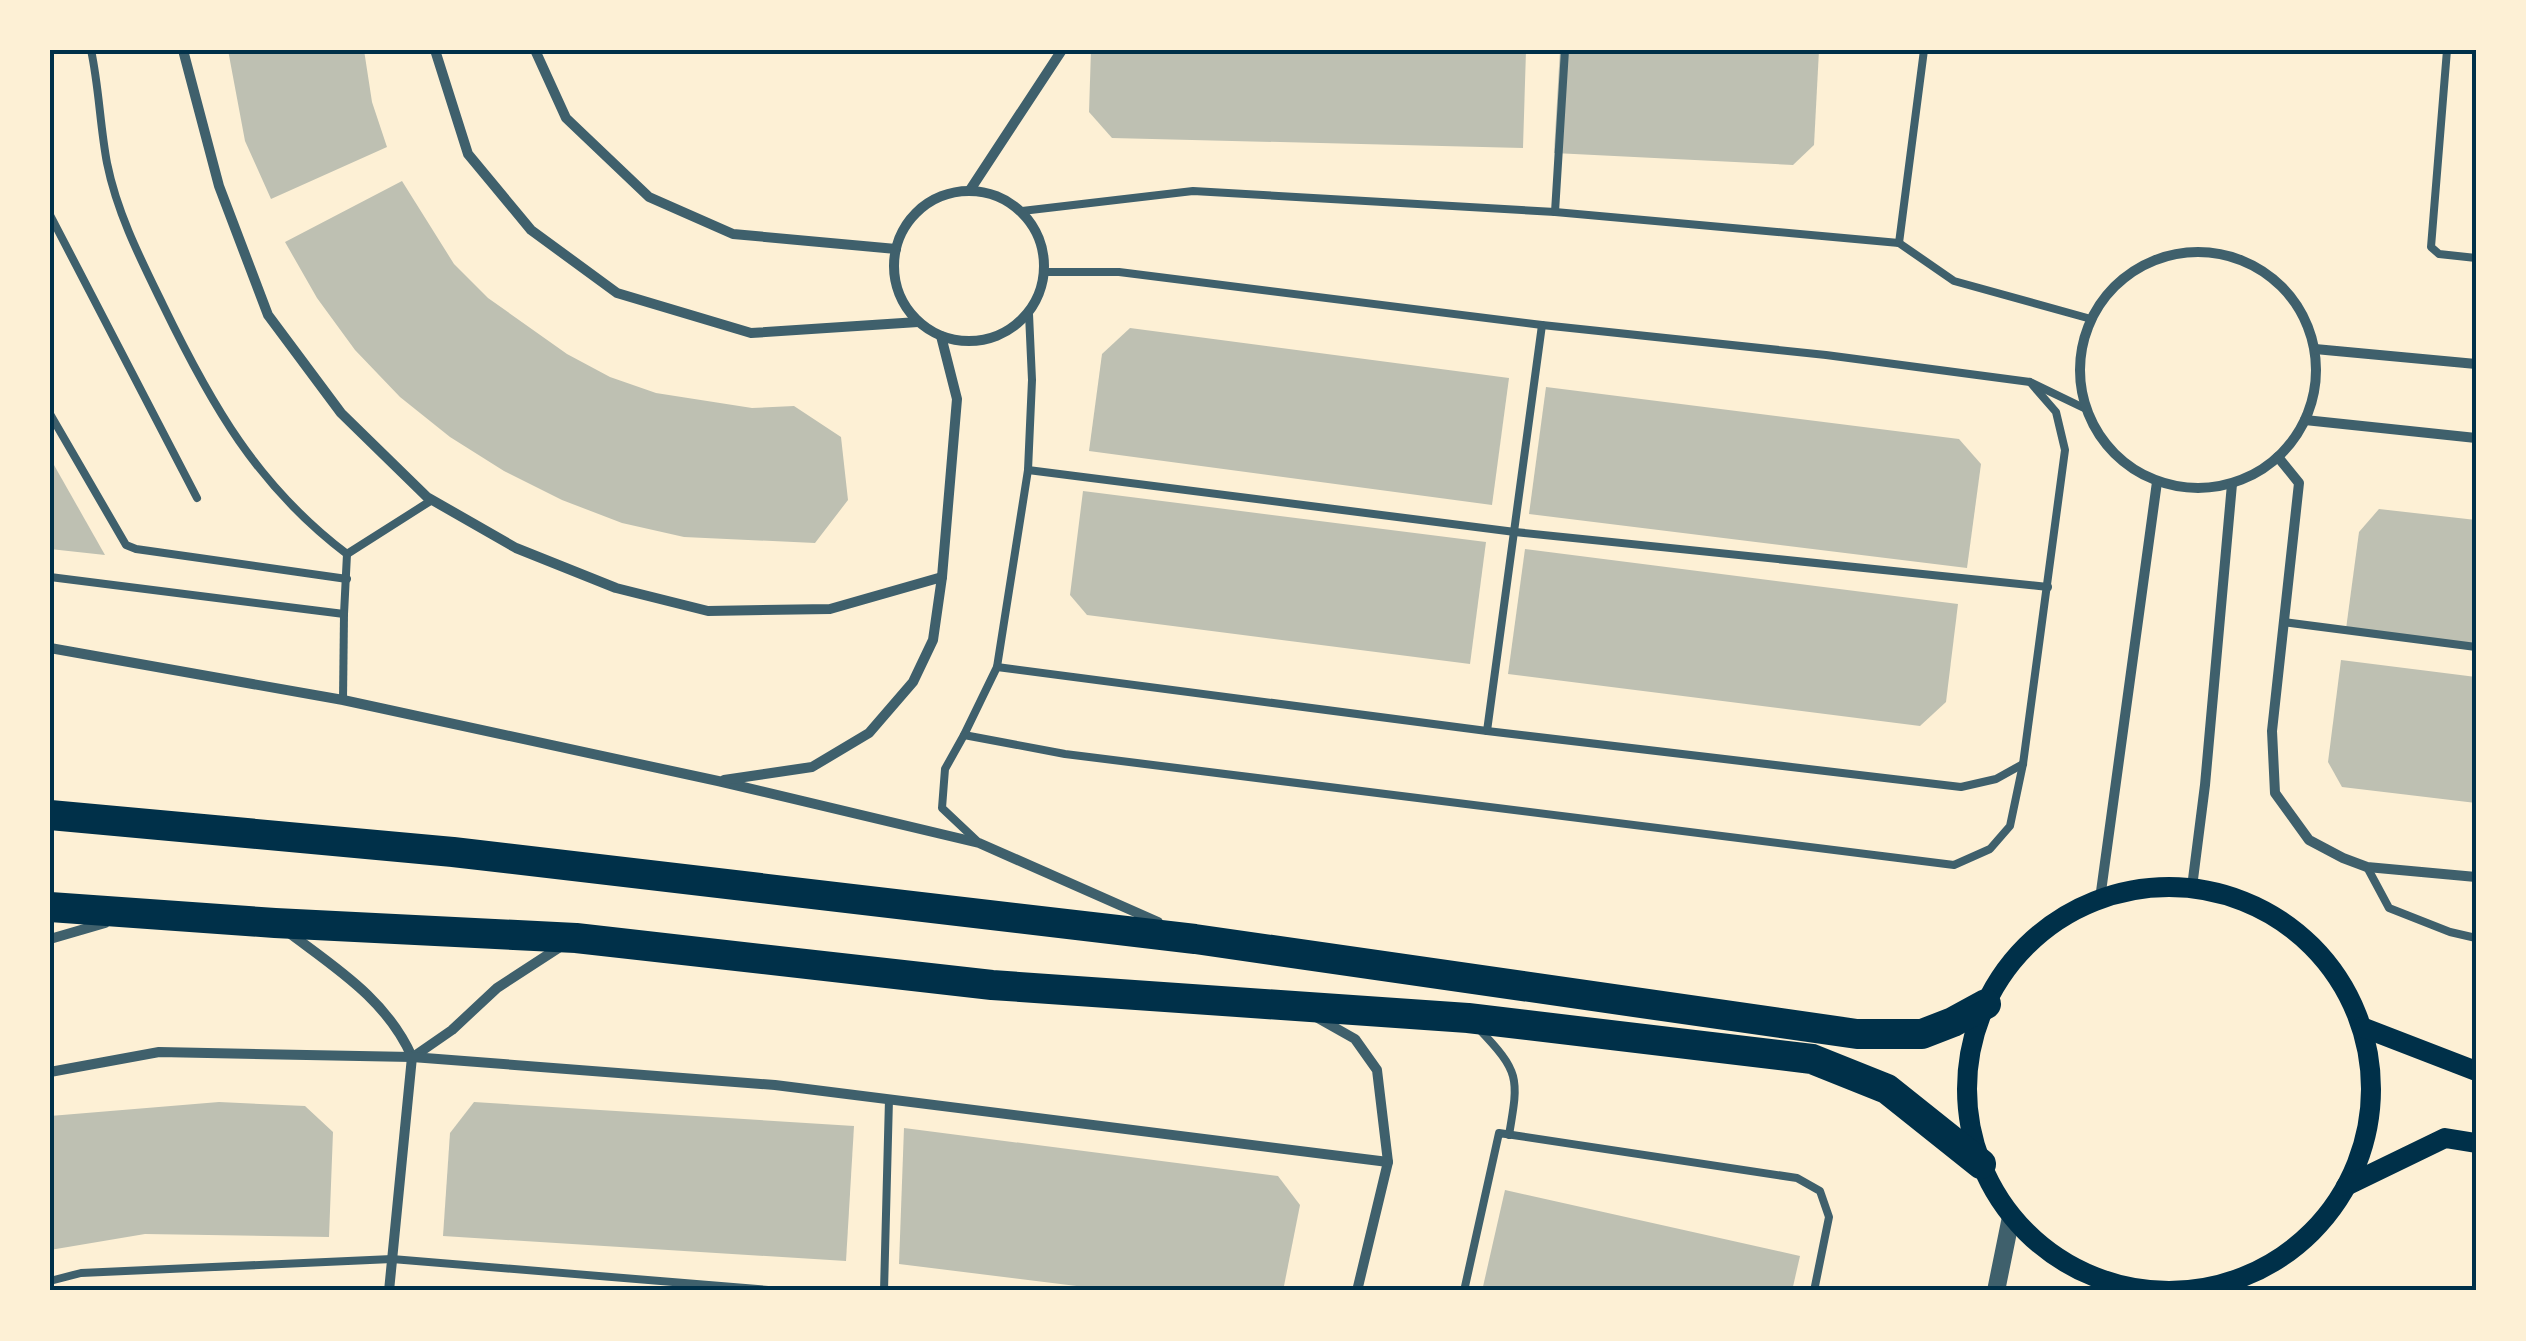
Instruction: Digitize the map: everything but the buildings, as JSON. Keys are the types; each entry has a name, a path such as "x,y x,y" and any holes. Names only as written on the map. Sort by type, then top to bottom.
{"highway":[{"path":"50,815 453,852 1195,939 1857,1034 1922,1034 1986,1004"},
{"path":"50,907 576,938 992,985 1468,1018 1812,1059 1887,1089 1981,1164"}],"main road":[{"path":"2192,887 2248,902 2298,931 2336,974 2362,1026 2371,1080 2366,1134 2346,1186 2318,1225 2282,1257 2240,1279 2193,1290 2145,1291 2094,1278 2048,1253 2011,1217 1981,1164 1968,1111 1970,1056 1986,1004 2014,959 2053,923 2100,898 2145,888 2192,887"},
{"path":"2362,1026 2476,1071"},
{"path":"2346,1186 2446,1138 2476,1143"}],"street":[{"path":"183,50 219,186 268,314 342,413 432,500 516,548 616,588 708,611 830,609 942,577"},
{"path":"435,50 468,154 531,230 618,293 750,333 918,322"},
{"path":"535,50 566,118 649,197 733,234 896,250"},
{"path":"970,190 1062,50"},
{"path":"970,190 988,192 1022,211 1043,250 1044,272 1029,314 1002,334 982,340 961,341 941,336 918,322 897,288 894,269 896,250 906,226 922,206 944,194 970,190"},
{"path":"2174,254 2228,255 2253,264 2275,279 2307,322 2315,349 2316,385 2306,420 2278,457 2232,484 2194,489 2157,482 2113,454 2086,409 2080,364 2091,319 2125,277 2174,254"},
{"path":"718,780 812,767 869,733 912,682 933,640 957,399 941,336"},
{"path":"2315,349 2476,363"},
{"path":"2306,420 2476,438"},
{"path":"2278,457 2298,482 2272,731 2275,793 2308,840 2368,867 2476,876"},
{"path":"2100,898 2157,482"},
{"path":"2192,887 2232,484"},
{"path":"50,648 343,700 718,780 978,843 1195,939"},
{"path":"50,938 135,914"},
{"path":"276,923 361,986 400,1030 412,1057 389,1291"},
{"path":"412,1057 452,1030 497,988 576,938"},
{"path":"1294,1004 1355,1039 1377,1070 1388,1162 1357,1291"},
{"path":"50,1072 159,1052 412,1057 776,1085 1388,1162"},
{"path":"1996,1291 2011,1217"}],"lane":[{"path":"90,50 107,165 127,227 202,386 261,474 319,533 347,554"},
{"path":"1555,212 1565,50"},
{"path":"1899,243 1924,50"},
{"path":"2446,50 2431,247 2439,254 2476,258"},
{"path":"1022,211 1193,192 1555,212 1899,243 1954,281 2091,319"},
{"path":"50,215 197,498"},
{"path":"1044,272 1119,272 1542,325 1826,355 2030,382 2086,409"},
{"path":"978,843 942,808 946,769 997,667 1028,470 1032,380 1029,314"},
{"path":"1487,731 1542,325"},
{"path":"964,736 1065,754 1954,866 1990,849 2010,826 2022,764 2066,450 2056,412 2030,382"},
{"path":"50,414 126,545 347,579"},
{"path":"1028,470 1515,532 2048,586"},
{"path":"347,554 432,500"},
{"path":"343,700 347,554"},
{"path":"50,577 344,614"},
{"path":"2282,622 2476,647"},
{"path":"997,667 1960,788 1996,779 2022,764"},
{"path":"2368,867 2388,908 2476,938"},
{"path":"1468,1018 1501,1052 1518,1083 1509,1135"},
{"path":"884,1291 889,1099"},
{"path":"1464,1291 1498,1133 1797,1178 1820,1192 1829,1217 1814,1291"},
{"path":"50,1281 81,1273 392,1259 781,1291"}]}
